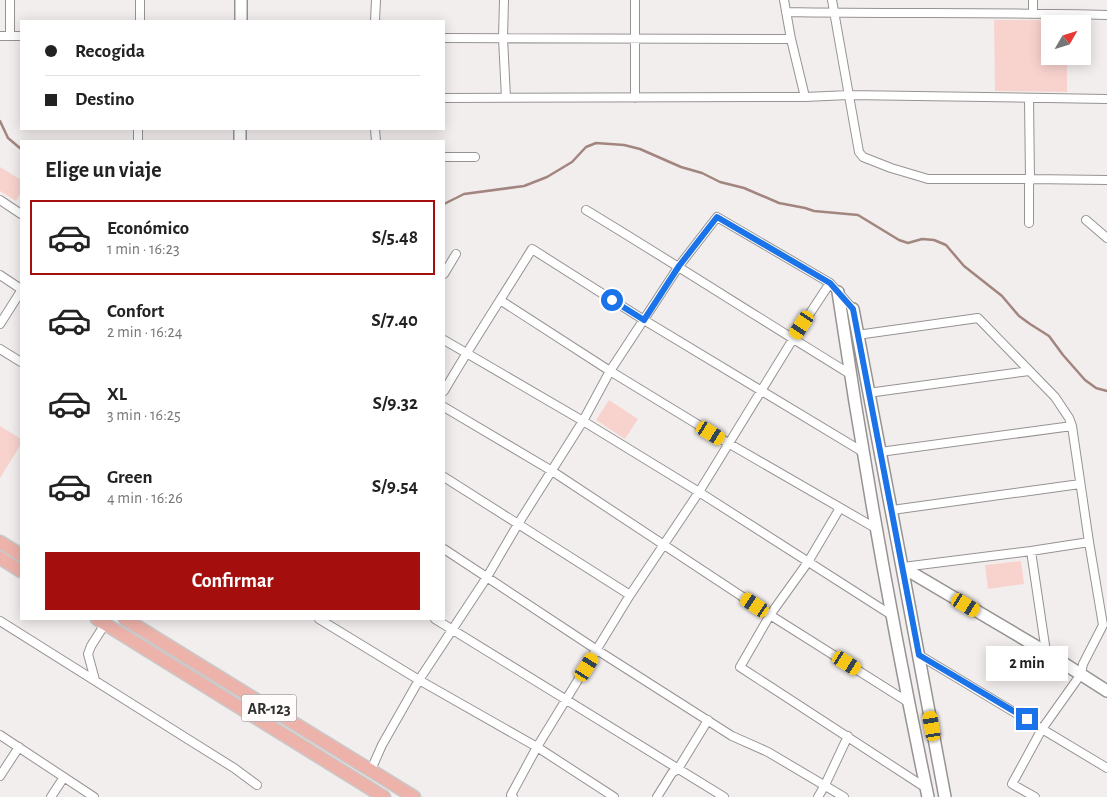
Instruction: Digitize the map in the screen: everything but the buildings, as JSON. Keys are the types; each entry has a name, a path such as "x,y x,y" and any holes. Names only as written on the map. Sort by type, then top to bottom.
{"main road":[{"path":"0,542 20,554"},
{"path":"0,558 20,570"},
{"name":"AR-123","path":"127,620 414,797"},
{"name":"AR-123","path":"101,621 384,797"}],"street":[{"path":"10,0 10,36"},
{"path":"140,0 140,20"},
{"path":"241,0 241,20"},
{"path":"375,20 376,0"},
{"path":"504,0 503,38 506,98"},
{"path":"635,0 635,98"},
{"path":"784,0 805,97"},
{"path":"832,0 859,152 863,156 891,168 928,179 1107,180"},
{"path":"1032,0 1033,13"},
{"path":"786,12 1107,15"},
{"path":"0,36 20,36"},
{"path":"445,38 791,39"},
{"path":"445,98 849,96 1107,99"},
{"path":"1029,98 1029,223"},
{"path":"445,158 475,157"},
{"path":"0,200 20,213"},
{"path":"586,210 679,266 793,340 850,374"},
{"path":"371,770 382,745 419,680 487,576 583,421 610,372 679,266 717,217 830,283 853,309 945,797"},
{"path":"1086,220 1107,238"},
{"path":"445,389 532,248 644,320 863,452"},
{"path":"445,272 456,254"},
{"path":"0,275 20,289"},
{"path":"513,797 511,796 537,748 630,595 698,492 830,283"},
{"path":"0,324 20,292"},
{"path":"838,292 863,452 908,702 927,792"},
{"path":"500,300 610,372 877,529"},
{"path":"857,335 978,318 1055,397 1069,418 1072,426 1089,542 1105,625 1083,664 1081,674 1042,729 1012,784 1035,797"},
{"path":"445,341 583,421 893,616"},
{"path":"0,349 20,361"},
{"path":"868,393 1029,371"},
{"path":"445,408 552,471 770,615 908,702"},
{"path":"880,452 1072,426"},
{"path":"445,478 630,595"},
{"path":"892,510 1080,484"},
{"path":"840,508 808,562 770,615 740,667 848,736 927,792"},
{"path":"902,567 1089,542"},
{"path":"445,550 732,736 768,752 844,797"},
{"path":"1032,551 1046,652"},
{"path":"902,567 1107,690"},
{"path":"321,620 419,680 537,748 614,797"},
{"path":"437,620 724,797"},
{"path":"0,621 234,768 257,785"},
{"path":"95,680 88,654 101,621"},
{"path":"919,655 1107,768"},
{"path":"657,797 672,773 678,769 708,720"},
{"path":"0,735 94,797"},
{"path":"818,797 848,736"},
{"path":"0,776 19,747"},
{"path":"50,797 64,777"}],"shaded area":[{"path":"994,20 1041,20 1041,65 1067,65 1067,92 995,91"},
{"path":"0,167 20,179 20,194 16,201 0,191"},
{"path":"609,400 638,419 625,439 596,420"},
{"path":"0,426 20,438 20,446 0,478"},
{"path":"1021,561 1024,584 988,589 985,565"}],"waterway":[{"path":"0,121 8,138 20,148"},
{"path":"445,204 464,194 524,186 547,177 572,162 586,147 596,143 624,145 640,149 681,167 702,173 720,182 744,188 779,203 814,211 858,215 899,240 908,243 922,239 934,240 946,245 964,266 1002,296 1019,316 1049,336 1085,380 1096,388 1107,391"}],"route":[{"path":"612,300 644,320 679,266 717,217 830,283 853,309 919,655 1027,719"}]}
